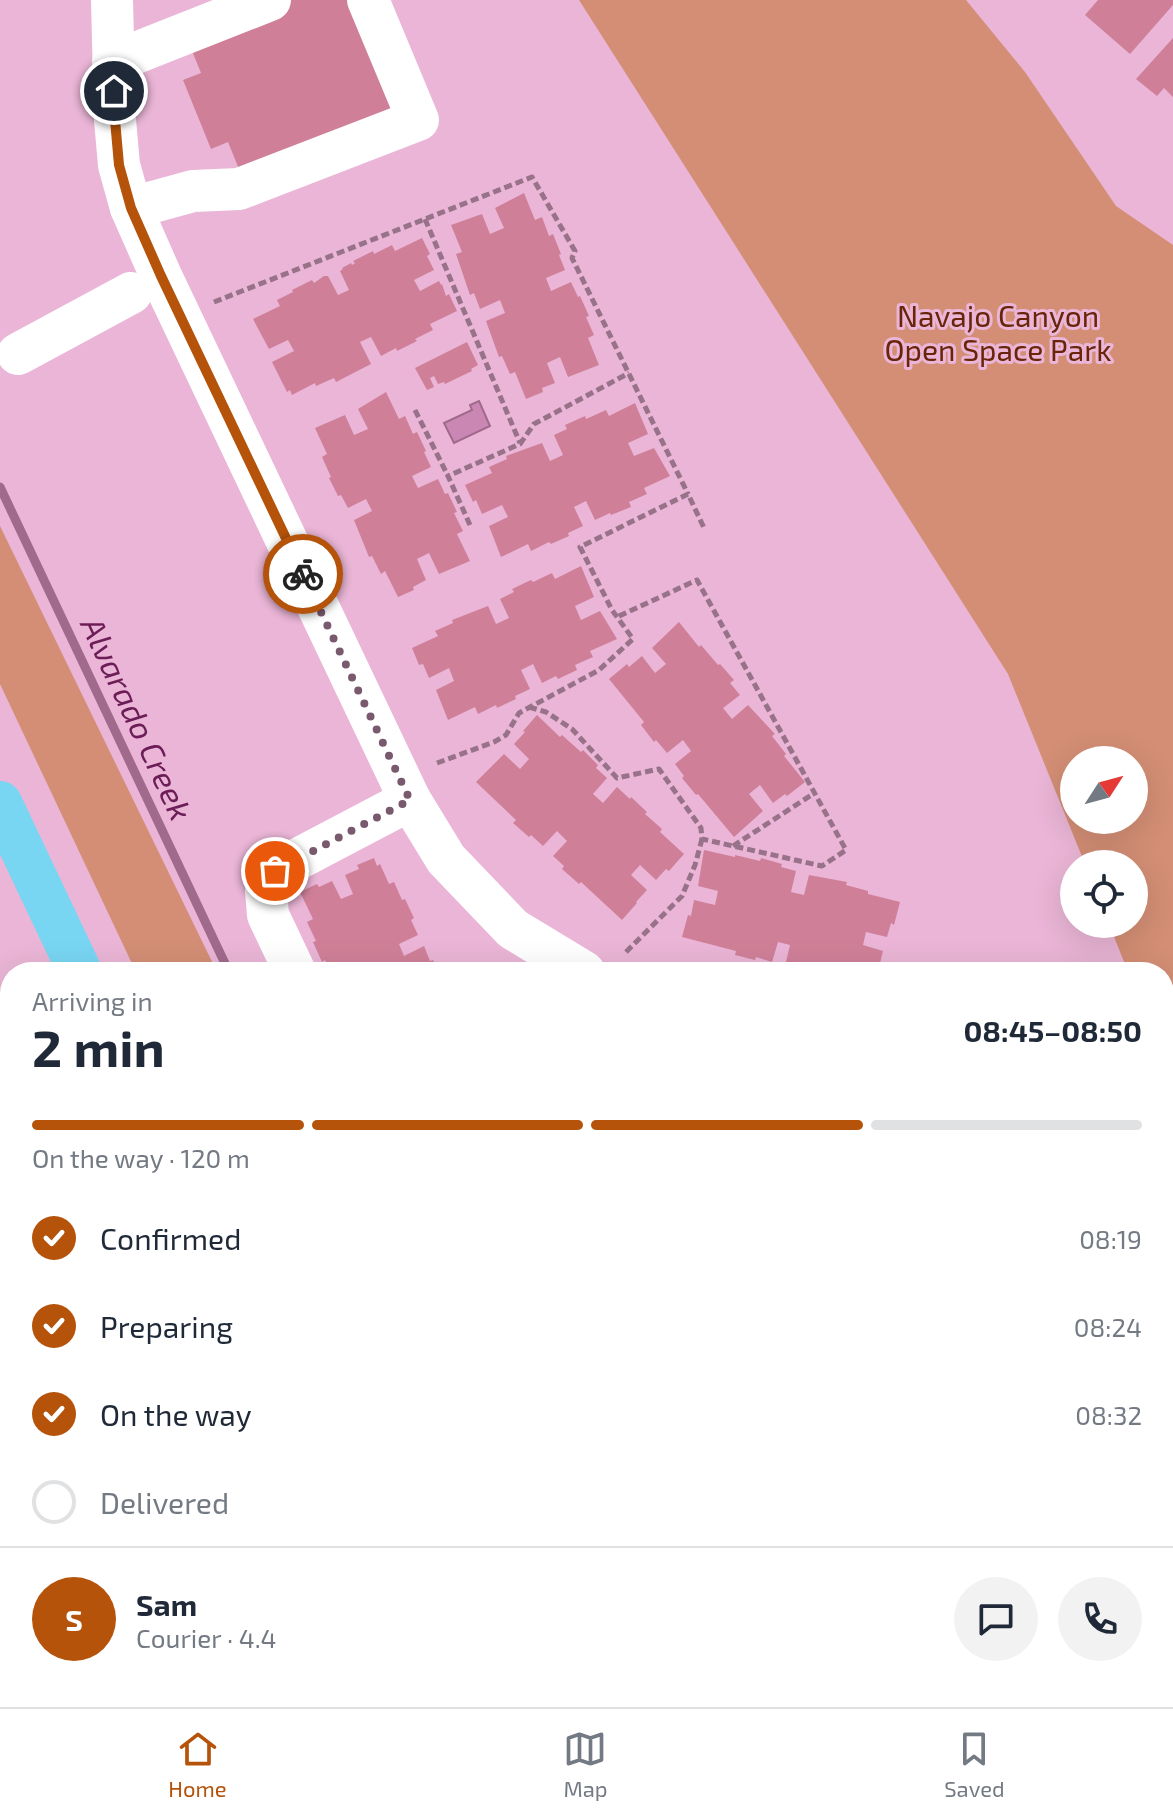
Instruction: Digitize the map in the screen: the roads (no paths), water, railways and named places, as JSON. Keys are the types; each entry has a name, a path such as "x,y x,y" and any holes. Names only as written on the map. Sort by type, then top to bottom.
{"highway":[{"path":"0,803 75,962"}],"street":[{"path":"112,0 119,165 131,208 161,276 410,800 446,859 513,929 567,962"},
{"path":"113,62 270,0"},
{"path":"131,208 193,191 239,189 418,120 368,0"},
{"path":"18,354 131,293"},
{"path":"290,962 268,915 266,890 275,871 410,800"}],"waterway":[{"name":"Alvarado Creek","path":"0,487 224,962"}],"park label":[{"name":"Navajo Canyon Open Space Park","path":"998,332"}]}
